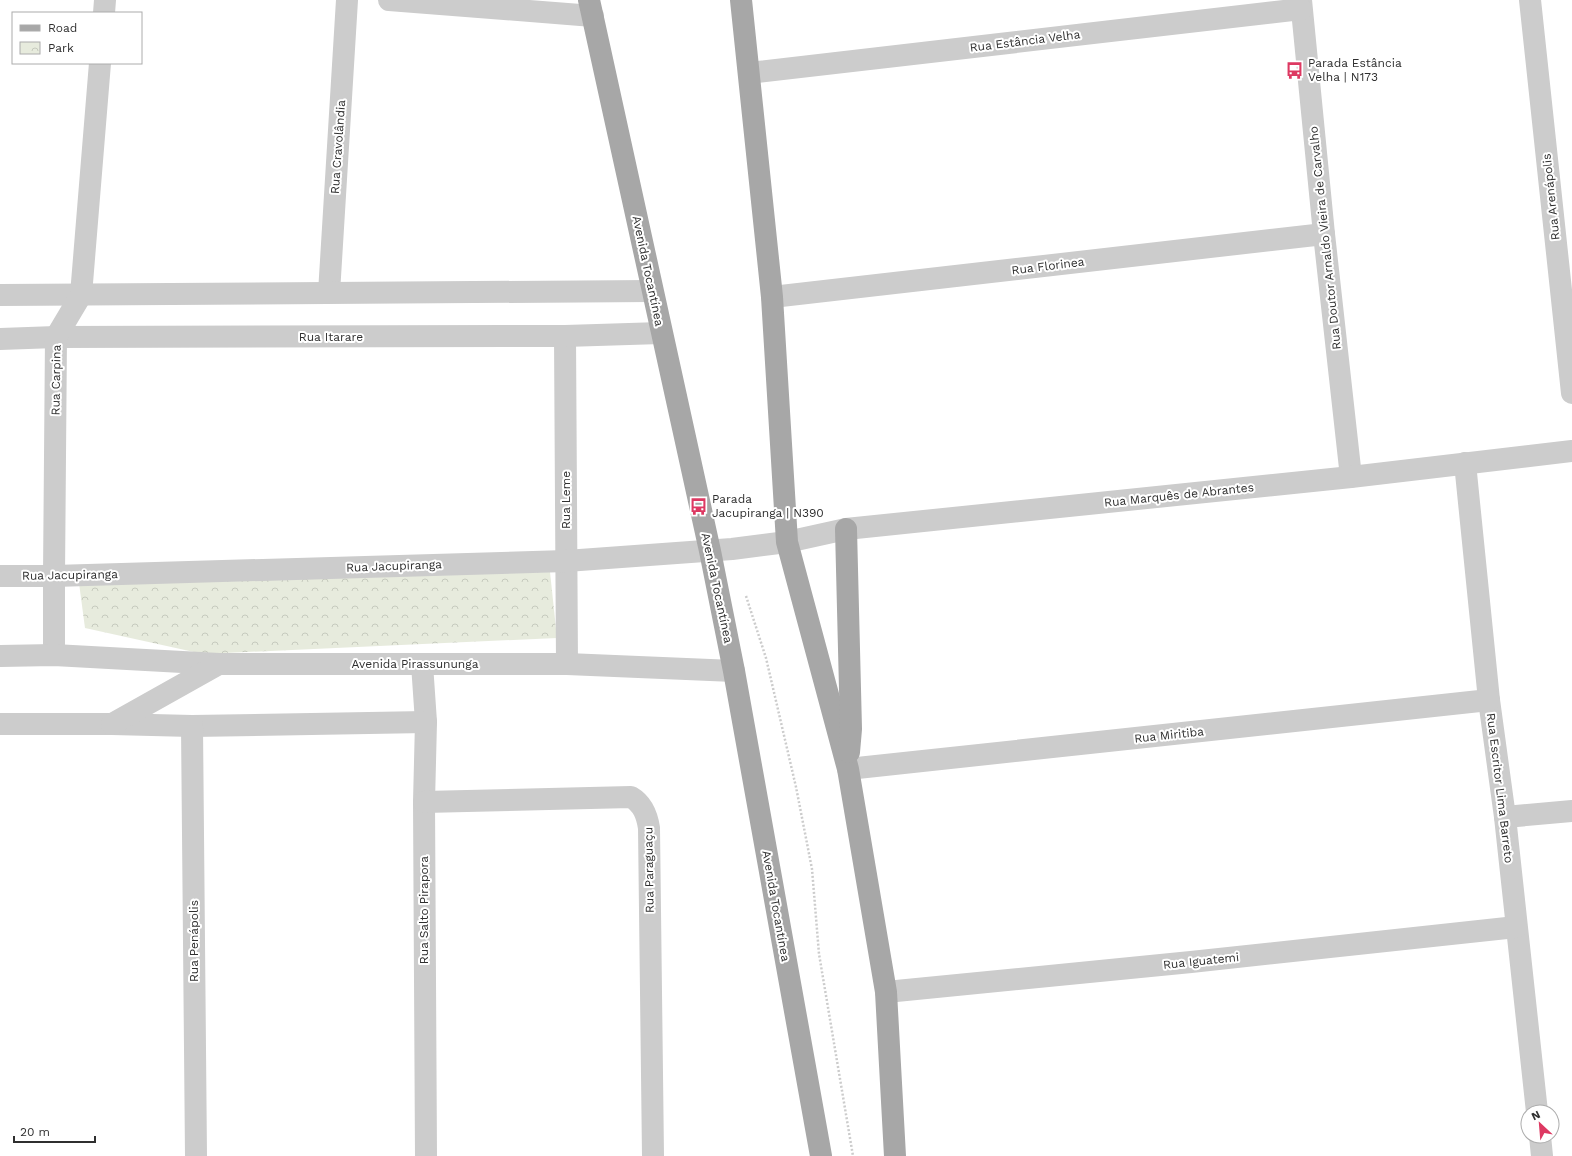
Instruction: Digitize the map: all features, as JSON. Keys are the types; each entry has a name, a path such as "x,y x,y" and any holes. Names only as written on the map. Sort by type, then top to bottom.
{"main road":[{"path":"741,0 772,297 787,542 848,769 886,992 895,1156"},
{"name":"Avenida Tocantínea","path":"591,8 710,551 734,671 822,1156"},
{"path":"846,529 851,729 848,769"}],"street":[{"path":"104,12 105,0"},
{"name":"Rua Cravolândia","path":"328,293 347,0"},
{"path":"388,0 591,8"},
{"name":"Rua Arenápolis","path":"1530,0 1572,394"},
{"name":"Rua Estância Velha","path":"749,73 1301,5"},
{"name":"Rua Doutor Arnaldo Vieira de Carvalho","path":"1301,5 1324,234 1351,477"},
{"name":"Rua Carpina","path":"54,656 56,337 81,295 100,64"},
{"name":"Rua Florinea","path":"772,297 1324,234"},
{"path":"0,296 652,291"},
{"name":"Rua Itarare","path":"0,339 56,337 565,336 661,333"},
{"name":"Rua Leme","path":"565,336 567,664"},
{"name":"Rua Marquês de Abrantes","path":"787,542 846,529 1351,477 1572,451"},
{"name":"Rua Escritor Lima Barreto","path":"1465,463 1489,700 1505,817 1536,1104"},
{"name":"Rua Jacupiranga","path":"0,576 54,576 566,561 710,551 787,542"},
{"path":"0,656 54,656 219,664"},
{"name":"Avenida Pirassununga","path":"112,724 219,664 567,664 734,671"},
{"name":"Rua Salto Pirapora","path":"422,664 426,722 424,802 426,1156"},
{"name":"Rua Miritiba","path":"848,769 1489,700"},
{"name":"Avenida Pirassununga","path":"0,724 192,726 426,722"},
{"name":"Rua Penápolis","path":"192,726 196,1156"},
{"name":"Rua Paraguaçu","path":"424,802 631,797 637,800 642,806 647,816 649,828 653,1156"},
{"path":"1505,817 1572,811"},
{"name":"Rua Iguatemi","path":"886,992 1191,962 1516,927"},
{"path":"1541,1144 1542,1156"}],"green space":[{"path":"550,572 557,638 203,654 85,628 79,583"}],"place":[{"name":"Parada Estância Velha | N173","path":"1295,70"},
{"name":"Parada Jacupiranga | N390","path":"699,506"}]}
